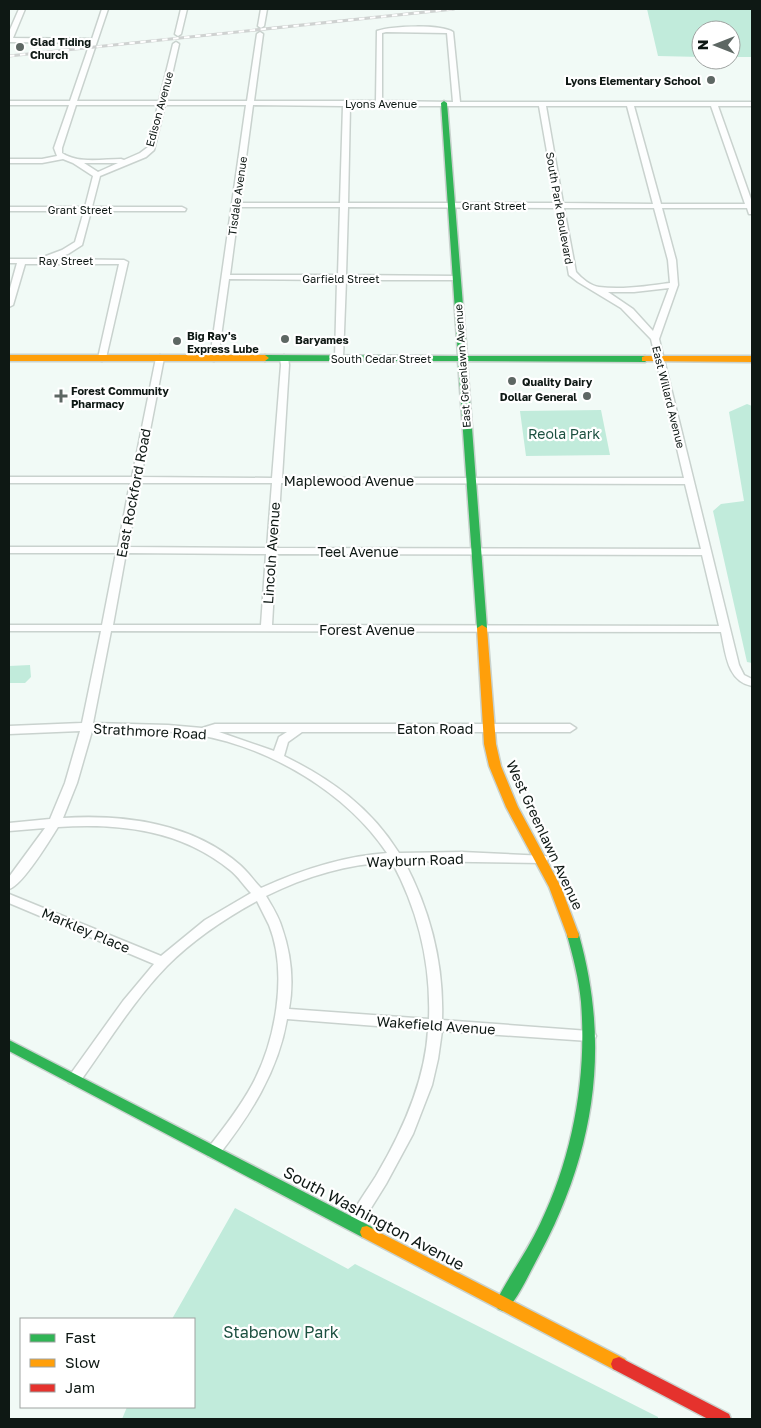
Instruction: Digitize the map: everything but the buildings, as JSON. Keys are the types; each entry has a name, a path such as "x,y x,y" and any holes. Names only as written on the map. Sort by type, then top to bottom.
{"street":[{"path":"22,9 9,40 94,40"},
{"path":"42,260 65,252 79,243 97,175 76,161 63,157 59,154 58,148 105,9"},
{"path":"178,34 184,9"},
{"path":"261,26 264,9"},
{"path":"379,103 380,30 446,30 450,32 457,103"},
{"name":"Tisdale Avenue","path":"214,358 260,34"},
{"name":"Edison Avenue","path":"97,175 144,155 151,148 176,44"},
{"name":"Lyons Avenue","path":"9,103 752,104"},
{"path":"338,358 348,103"},
{"name":"East Greenlawn Avenue","path":"444,103 482,629"},
{"name":"South Park Boulevard","path":"542,103 572,272 580,282 596,289 630,310 655,339"},
{"name":"East Willard Avenue","path":"630,104 672,260 674,285 655,339 736,672 740,677 752,684"},
{"path":"714,104 752,208"},
{"path":"9,161 42,161 63,157"},
{"path":"76,161 127,161"},
{"name":"Grant Street","path":"236,205 560,205 752,208"},
{"name":"Grant Street","path":"9,209 182,209"},
{"path":"79,243 86,251 107,260"},
{"name":"Ray Street","path":"9,260 107,260 124,262 102,358"},
{"path":"9,305 22,260"},
{"name":"Garfield Street","path":"226,277 456,278"},
{"path":"596,289 634,290 674,285"},
{"name":"South Cedar Street","path":"9,358 752,359"},
{"name":"East Rockford Road","path":"9,885 55,822 71,784 87,727 160,358"},
{"name":"Lincoln Avenue","path":"266,628 284,358"},
{"name":"Maplewood Avenue","path":"9,480 690,481"},
{"name":"Teel Avenue","path":"9,550 707,552"},
{"name":"Forest Avenue","path":"9,628 726,629"},
{"name":"West Greenlawn Avenue","path":"482,629 488,728 493,759 498,778 542,859 565,909 578,950 587,997 589,1036 585,1098 577,1139 565,1180 540,1240 503,1304"},
{"name":"Strathmore Road","path":"9,730 87,727 199,731 232,739 278,757 330,788 349,802 378,831 397,857 418,906 427,935 435,979 435,1025 428,1068 415,1112 400,1148 353,1225"},
{"name":"Eaton Road","path":"199,731 215,728 570,728"},
{"path":"278,757 283,740 299,728"},
{"path":"9,827 55,822 99,821 162,830 184,837 225,859 242,872 260,893 280,935 284,982 283,1014 276,1043 263,1078 213,1152"},
{"name":"Wayburn Road","path":"74,1079 137,992 163,962 214,920 260,893 289,880 372,859 397,857 542,859"},
{"name":"Markley Place","path":"9,898 163,962"},
{"name":"Wakefield Avenue","path":"283,1014 589,1036"},
{"name":"South Washington Avenue","path":"9,1045 724,1419"}],"green space":[{"path":"647,9 752,9 752,57 741,57 741,20 691,20 691,57 658,56"},
{"path":"747,404 752,406 752,663 747,662 713,511 721,504 744,501 729,412"},
{"name":"Reola Park","path":"601,410 610,455 526,456 520,411"},
{"path":"30,665 31,677 25,683 9,683 9,666"},
{"name":"Stabenow Park","path":"235,1208 348,1269 355,1264 658,1417 658,1419 122,1419 127,1408 195,1408 195,1318 173,1318"}],"railway":[{"path":"9,56 454,9"}],"traffic: fast":[{"path":"444,103 482,628"},
{"path":"265,358 645,359"},
{"path":"503,1304 540,1240 558,1200 578,1136 588,1068 589,1034 587,1000 582,967 573,935"},
{"path":"9,1045 367,1232"}],"traffic: slow":[{"path":"9,358 265,358"},
{"path":"645,359 752,359"},
{"path":"482,628 490,744 495,766 512,807 555,887 573,935"},
{"path":"367,1232 619,1364"}],"traffic: jam":[{"path":"619,1364 723,1419"}],"place":[{"name":"Glad Tiding Church","path":"20,47"},
{"name":"Lyons Elementary School","path":"711,80"},
{"name":"Baryames","path":"285,339"},
{"name":"Big Ray's Express Lube","path":"177,341"},
{"name":"Quality Dairy","path":"512,381"},
{"name":"Forest Community Pharmacy","path":"61,396"},
{"name":"Dollar General","path":"587,396"}]}
